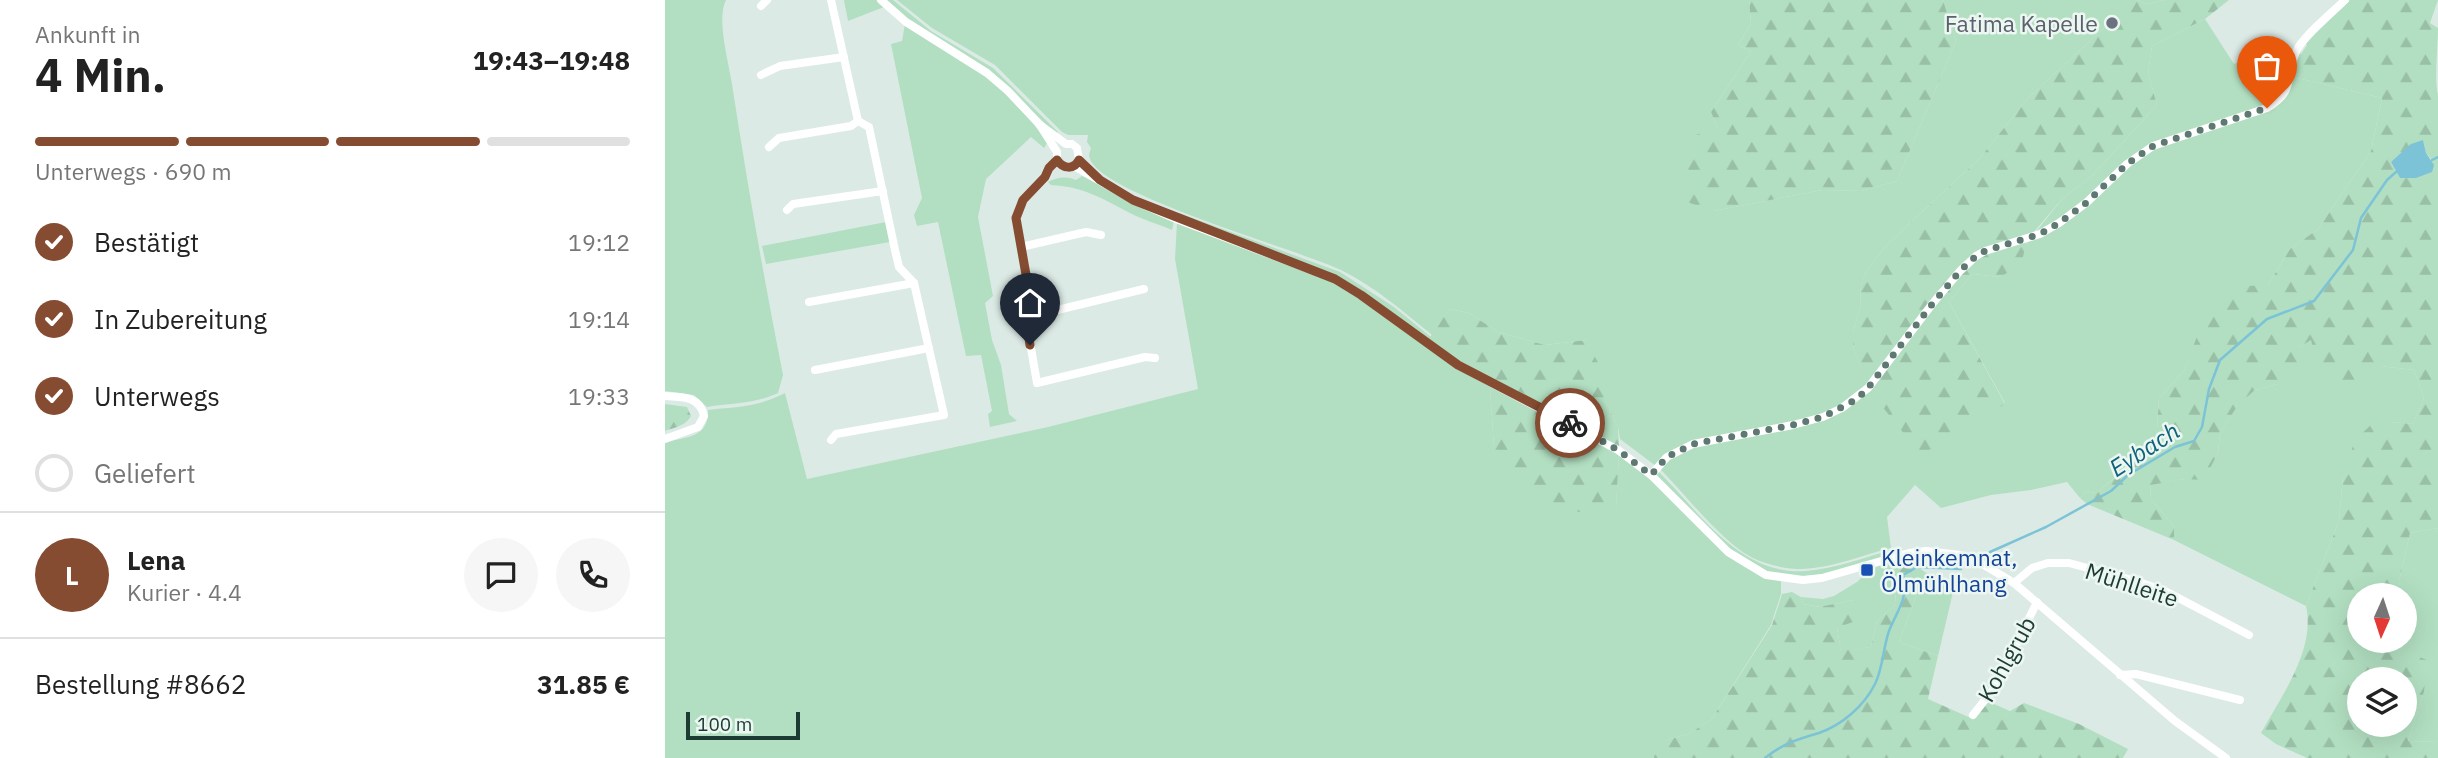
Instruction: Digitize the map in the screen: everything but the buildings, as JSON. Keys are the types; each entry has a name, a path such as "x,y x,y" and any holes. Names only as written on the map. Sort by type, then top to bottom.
{"street":[{"path":"831,0 858,121 869,127 899,267 915,283 944,415 836,434 831,440"},
{"path":"881,0 906,22 987,73 1040,125 1066,144 1077,148 1077,163 1083,173 1176,219 1335,279 1458,365 1618,450 1651,475 1728,552 1766,575 1803,580 1822,578 1909,553 1942,552 1960,555 1984,565 2014,583 2175,721 2226,758"},
{"path":"1651,475 1667,457 1693,444 1823,417 1857,399 1883,370 1933,303 1976,256 2040,234 2059,223 2086,203 2127,164 2153,146 2267,108 2279,101 2288,89 2296,51 2345,0"},
{"path":"761,75 780,66 844,57"},
{"path":"769,147 779,138 851,125 858,121"},
{"path":"1040,125 1059,160"},
{"path":"1066,144 1061,146 1059,160 1049,168 1045,177 1018,208 1016,229 1031,303 1027,325 1037,383 1145,357 1154,358"},
{"path":"1059,160 1077,163"},
{"path":"787,211 793,204 883,191"},
{"path":"1021,247 1086,232 1101,235"},
{"path":"809,302 915,283"},
{"path":"1028,315 1144,289"},
{"path":"815,370 929,348"},
{"path":"665,396 693,399 699,404 704,416 698,428 665,439"},
{"name":"Mühlleite","path":"2014,583 2032,568 2048,562 2069,563 2165,591 2249,635"},
{"name":"Kohlgrub","path":"1973,715 1996,686 2037,602"},
{"path":"2120,675 2147,676 2240,700"}],"green space":[{"path":"665,0 726,0 722,18 724,41 783,375 778,393 743,403 707,407 694,395 665,391"},
{"path":"844,0 878,0 884,7 848,21"},
{"path":"884,0 893,0 931,31 993,68 1058,132 1056,134 1010,90 907,21"},
{"path":"897,0 1749,0 1751,24 1738,45 1751,51 1711,112 1717,127 1714,211 1822,190 1861,191 1897,181 1956,41 1943,0 2138,0 2125,11 2117,27 2105,27 2027,99 1980,158 1883,249 1866,272 1861,285 1853,346 1868,386 1823,416 1692,442 1656,466 1620,439 1586,340 1545,345 1498,332 1469,313 1449,309 1432,335 1377,292 1341,270 1164,205 1129,189 1103,173 1090,159 1088,135 1068,135 1062,132 995,65 932,28"},
{"path":"1749,0 1943,0 1956,41 1897,181 1861,191 1822,190 1714,211 1687,202 1685,139 1717,127 1711,112 1751,51 1738,45 1751,24"},
{"path":"2138,0 2165,0 2147,4"},
{"path":"2138,0 2147,4 2165,0 2229,0 2205,19 2152,46 2148,73 2157,105 2092,176 2062,199 2027,240 2021,265 2000,277 1972,274 1949,302 2005,404 1921,455 1869,390 1853,346 1861,285 1866,272 1883,249 1980,158 2027,99 2105,27 2117,27 2119,13 2125,11 2128,3"},
{"path":"2349,0 2438,0 2430,23 2438,28 2438,528 2410,533 2399,583 2347,583 2347,653 2410,653 2427,660 2424,692 2417,713 2417,667 2347,667 2347,737 2409,737 2408,741 2438,742 2438,758 2307,758 2276,744 2261,733 2287,688 2301,656 2308,623 2306,606 2339,521 2343,476 2355,440 2373,423 2413,424 2424,398 2414,370 2380,366 2350,388 2321,379 2311,340 2300,347 2295,374 2278,384 2255,390 2238,405 2220,433 2218,453 2204,480 2184,479 2151,485 2150,498 2174,526 2174,540 2087,504 2080,498 2086,491 2096,493 2156,444 2159,398 2184,371 2202,323 2247,286 2268,285 2290,249 2318,229 2371,151 2382,98 2293,77 2298,53 2301,54 2307,45 2305,43","holes":["2423,140 2426,153 2432,160 2416,178 2400,178 2391,162"]},
{"path":"2205,19 2234,64 2263,51 2281,77 2293,77 2382,98 2371,151 2318,229 2290,249 2268,285 2203,323 2184,371 2159,398 2156,444 2096,493 2086,491 2080,498 2067,482 1991,495 1941,508 1915,485 1887,517 1891,548 1836,564 1803,569 1770,564 1740,550 1716,529 1659,468 1668,459 1694,446 1794,427 1869,390 2005,403 1949,302 1972,274 2000,277 2062,199 2092,176 2157,105 2148,73 2152,46"},
{"path":"905,24 965,62 1001,89 1033,123 1047,143 1044,148 1031,137 986,179 978,217 993,296 985,303 992,340 1001,365 1009,414 1017,421 990,427 988,414 992,411 981,355 966,356 938,222 917,226 914,215 922,198 891,44 902,41"},
{"path":"1082,176 1174,221 1172,230 1092,194 1051,185 1048,182 1062,178 1076,180"},
{"path":"1179,213 1340,272 1394,307 1431,337 1428,340 1336,276 1178,216"},
{"path":"886,222 890,242 766,264 762,246"},
{"path":"1177,222 1333,281 1360,297 1456,367 1490,387 1494,448 1616,507 1619,455 1650,478 1725,553 1760,575 1781,581 1781,594 1771,625 1711,720 1688,734 1667,740 1654,752 1654,758 665,758 665,442 695,435 705,426 708,410 756,404 785,393 807,479 1048,427 1198,389 1175,259"},
{"path":"1449,309 1469,313 1498,332 1545,345 1586,340 1608,381 1604,398 1618,427 1619,448 1460,361 1428,340"},
{"path":"2311,340 2380,366 2414,370 2424,398 2413,424 2391,422 2343,476 2339,521 2306,606 2174,540 2174,526 2150,498 2151,484 2204,479 2218,453 2220,433 2238,404 2255,390 2278,384 2300,347"},
{"path":"1490,387 1619,455 1616,508 1605,513 1576,511 1560,506 1504,477 1494,448"},
{"path":"665,404 687,407 691,416 683,424 665,431"},
{"path":"1657,470 1722,538 1760,563 1782,570 1806,571 1839,565 1894,549 1898,552 1841,570 1812,575 1783,575 1764,570 1746,561 1712,534 1654,473"},
{"path":"2438,528 2438,742 2408,741 2409,737 2417,737 2417,713 2424,692 2417,683 2417,667 2404,667 2393,653 2417,653 2417,583 2399,583 2410,533"},
{"path":"1908,560 1925,572 1899,642 1938,656 1928,699 1973,719 1987,701 2010,711 2024,703 2079,724 2128,749 2123,758 1654,758 1658,746 1667,740 1688,734 1711,720 1772,625 1782,594 1792,592 1801,597 1803,604 1819,607 1853,600 1858,620 1837,628 1841,651 1871,647 1877,621 1896,604 1893,564"},
{"path":"1892,561 1896,604 1877,621 1871,647 1841,652 1837,627 1853,600 1820,607 1803,604 1801,597 1823,599 1834,596 1857,582 1871,569"},
{"path":"1925,572 1953,592 1938,656 1899,642"}],"water":[{"path":"2423,140 2426,153 2434,165 2432,172 2416,178 2400,178 2391,162 2411,144"}],"waterway":[{"path":"2432,160 2438,157"},
{"name":"Eybach","path":"1990,552 2046,527 2111,491 2128,475 2175,447 2194,441 2202,427 2209,389 2220,360 2267,319 2314,301 2353,250 2361,218 2387,180 2396,172"},
{"name":"Eybach","path":"1765,758 1791,742 1836,725 1852,714 1865,700 1878,678 1889,631 1903,598 1903,575 1917,567 1961,569"}],"way so far":[{"path":"1570,423 1618,450 1651,475 1667,457 1693,444 1823,417 1857,399 1868,388 1933,303 1976,256 2040,234 2059,223 2086,203 2127,164 2153,146 2267,108"}],"place":[{"name":"Fatima Kapelle","path":"2112,23"},
{"name":"Kleinkemnat, Ölmühlhang","path":"1867,570"}],"route":[{"path":"1030,345 1027,325 1031,303 1016,229 1018,208 1057,160 1064,167 1071,167 1079,160 1100,180 1133,200 1335,279 1458,365 1570,423"}]}
